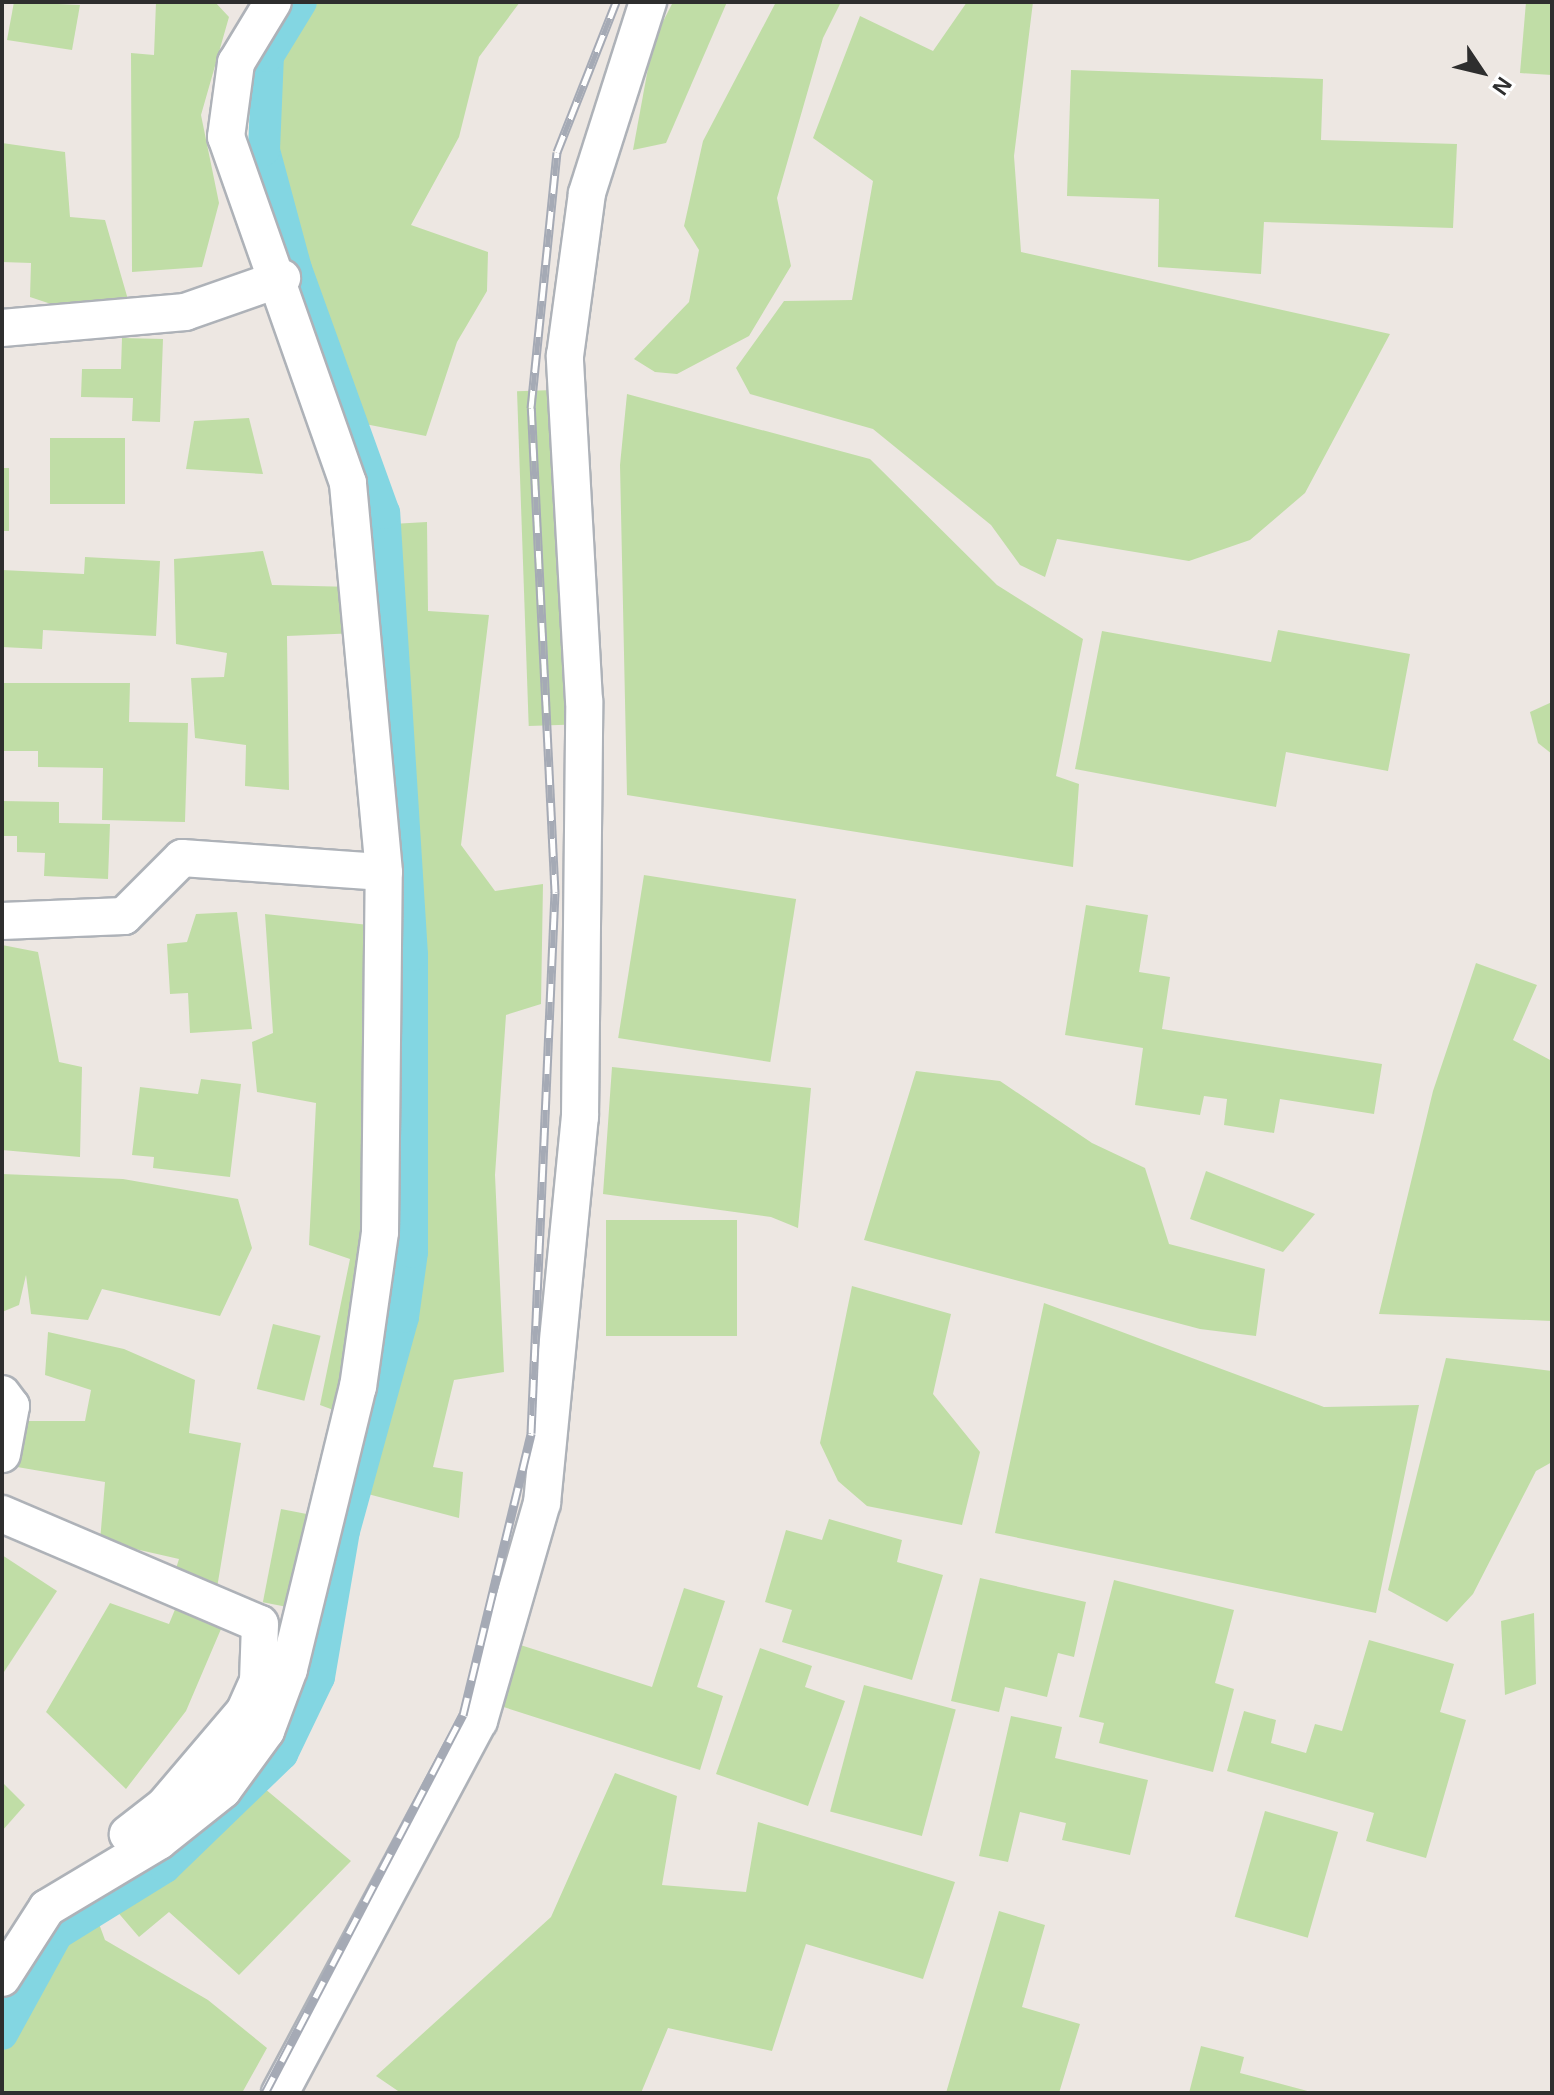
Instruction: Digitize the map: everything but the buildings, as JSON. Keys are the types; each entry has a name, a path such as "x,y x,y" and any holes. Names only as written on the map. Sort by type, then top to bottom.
{"street":[{"path":"2,1978 47,1908 100,1877 223,1790 266,1731 289,1669 358,1387 380,1232 384,872 348,483 282,278 226,137 236,63 273,2"},
{"path":"280,2093 479,1721 542,1503 580,1117 584,701 565,356 587,193 648,2"},
{"path":"2,328 185,312 282,278"},
{"path":"2,921 124,916 182,858 384,872"},
{"path":"2,1394 11,1406 2,1454"},
{"path":"2,1514 260,1624 258,1681 244,1712 164,1806 119,1841 100,1877"}],"green space":[{"path":"14,2 80,5 72,50 7,40"},
{"path":"156,2 215,2 229,17 201,115 219,203 202,267 132,272 131,53 154,55"},
{"path":"312,2 520,2 479,57 459,137 411,225 488,252 487,291 457,342 426,436 365,424 308,276 272,155 280,60"},
{"path":"673,2 727,2 666,143 633,150 653,41"},
{"path":"776,2 841,2 823,38 777,198 791,266 749,336 677,374 655,372 634,359 689,302 699,250 684,226 703,141"},
{"path":"967,2 1033,2 1014,156 1021,252 1390,334 1305,493 1250,540 1189,561 1057,539 1045,577 1020,565 991,525 873,429 750,394 736,368 784,301 852,300 873,181 813,138 860,16 933,51"},
{"path":"1526,2 1552,2 1552,75 1520,73"},
{"path":"1071,70 1323,79 1321,140 1457,144 1453,228 1264,222 1261,274 1158,267 1159,199 1067,196"},
{"path":"2,143 65,152 70,217 105,220 129,303 81,314 30,297 31,263 2,262"},
{"path":"122,338 163,339 160,422 132,421 133,398 81,397 82,369 121,369"},
{"path":"554,390 566,725 529,726 517,391"},
{"path":"627,394 870,459 997,585 1083,639 1056,776 1079,784 1073,867 627,795 620,465"},
{"path":"249,418 263,474 186,469 194,421"},
{"path":"50,438 125,438 125,504 50,504"},
{"path":"2,468 9,468 9,531 2,531"},
{"path":"427,522 428,611 489,615 461,845 495,891 543,884 541,1004 506,1015 495,1175 504,1372 454,1380 433,1467 463,1472 459,1518 364,1493 412,1321 419,1253 421,951 392,524"},
{"path":"263,551 272,585 354,587 358,633 287,636 289,790 245,786 246,745 195,738 191,678 224,677 227,653 176,644 174,559"},
{"path":"85,557 160,561 156,636 43,630 42,649 2,647 2,570 84,574"},
{"path":"1278,630 1410,654 1388,771 1286,752 1276,807 1075,769 1102,631 1271,662"},
{"path":"2,683 130,683 129,722 188,723 185,822 102,820 103,768 38,767 38,751 2,751"},
{"path":"1552,702 1552,754 1538,743 1530,712"},
{"path":"2,801 59,802 59,823 110,824 108,879 44,876 45,853 17,852 17,836 2,836"},
{"path":"644,875 796,899 770,1062 618,1038"},
{"path":"1086,905 1148,915 1139,972 1170,977 1162,1029 1382,1064 1374,1114 1280,1099 1274,1133 1224,1125 1227,1099 1204,1096 1200,1115 1135,1105 1143,1048 1065,1035"},
{"path":"237,912 252,1029 190,1033 188,993 170,994 167,944 187,942 196,914"},
{"path":"265,914 369,925 374,1253 347,1415 320,1405 350,1259 309,1245 316,1103 257,1092 252,1042 273,1033"},
{"path":"2,945 38,952 59,1062 82,1067 80,1157 2,1150"},
{"path":"1476,963 1537,985 1513,1040 1552,1061 1552,1321 1379,1314 1433,1091"},
{"path":"612,1067 811,1088 798,1228 771,1217 603,1194"},
{"path":"916,1071 1000,1081 1092,1143 1145,1168 1169,1244 1265,1269 1256,1336 1200,1329 864,1240"},
{"path":"201,1079 241,1084 230,1177 153,1168 154,1157 132,1155 140,1087 198,1094"},
{"path":"1206,1171 1315,1214 1283,1252 1190,1219"},
{"path":"2,1174 123,1179 238,1199 252,1248 220,1316 102,1289 88,1320 31,1314 26,1275 19,1305 2,1312"},
{"path":"606,1220 737,1220 737,1336 606,1336"},
{"path":"852,1286 951,1314 933,1394 980,1452 962,1525 867,1506 838,1481 820,1443"},
{"path":"1044,1303 1324,1407 1419,1405 1376,1613 995,1533"},
{"path":"273,1324 321,1336 304,1401 257,1389"},
{"path":"48,1332 124,1349 195,1380 189,1433 241,1443 217,1588 172,1581 179,1559 100,1541 105,1482 17,1467 23,1421 85,1421 91,1390 45,1375"},
{"path":"1446,1358 1552,1371 1552,1462 1536,1471 1473,1594 1447,1622 1388,1590"},
{"path":"281,1509 318,1516 300,1610 263,1602"},
{"path":"829,1519 902,1540 897,1562 943,1575 912,1680 782,1642 792,1610 765,1602 786,1530 822,1540"},
{"path":"2,1555 57,1591 2,1675"},
{"path":"980,1578 1086,1602 1074,1657 1058,1653 1047,1697 1005,1687 999,1712 951,1701"},
{"path":"1114,1580 1234,1610 1215,1683 1234,1689 1213,1772 1099,1743 1104,1723 1079,1717"},
{"path":"684,1588 725,1601 697,1687 723,1696 700,1770 491,1703 511,1642 652,1687"},
{"path":"110,1603 169,1624 176,1607 221,1629 186,1711 126,1789 46,1712"},
{"path":"1534,1613 1536,1684 1505,1695 1501,1621"},
{"path":"1369,1640 1454,1664 1440,1712 1466,1720 1426,1858 1366,1841 1374,1813 1227,1771 1244,1711 1276,1720 1271,1743 1306,1753 1315,1724 1342,1731"},
{"path":"760,1648 812,1666 805,1687 845,1701 808,1806 716,1774"},
{"path":"864,1685 956,1710 922,1836 830,1812"},
{"path":"1011,1716 1062,1727 1055,1758 1148,1780 1130,1855 1062,1840 1066,1823 1020,1812 1008,1862 979,1856"},
{"path":"615,1773 677,1796 662,1885 746,1892 758,1822 955,1882 923,1979 806,1944 772,2051 668,2028 641,2093 401,2093 376,2076 551,1917"},
{"path":"2,1782 25,1805 2,1831"},
{"path":"264,1788 351,1861 239,1975 169,1912 139,1937 115,1909 171,1872"},
{"path":"1265,1811 1338,1832 1308,1938 1235,1917"},
{"path":"999,1911 1045,1925 1022,2007 1080,2024 1059,2093 946,2093"},
{"path":"98,1921 105,1940 208,2000 267,2048 242,2093 2,2093 2,2055 13,2025 62,1942"},
{"path":"1201,2046 1244,2057 1240,2073 1315,2093 1189,2093"}],"waterway":[{"path":"2,2034 57,1934 165,1867 282,1754 319,1677 344,1531 403,1317 412,1252 412,955 384,513 296,269 264,150 268,56 301,2"}],"railway":[{"path":"265,2093 463,1715 531,1433 555,892 531,408 557,152 616,2"}]}
